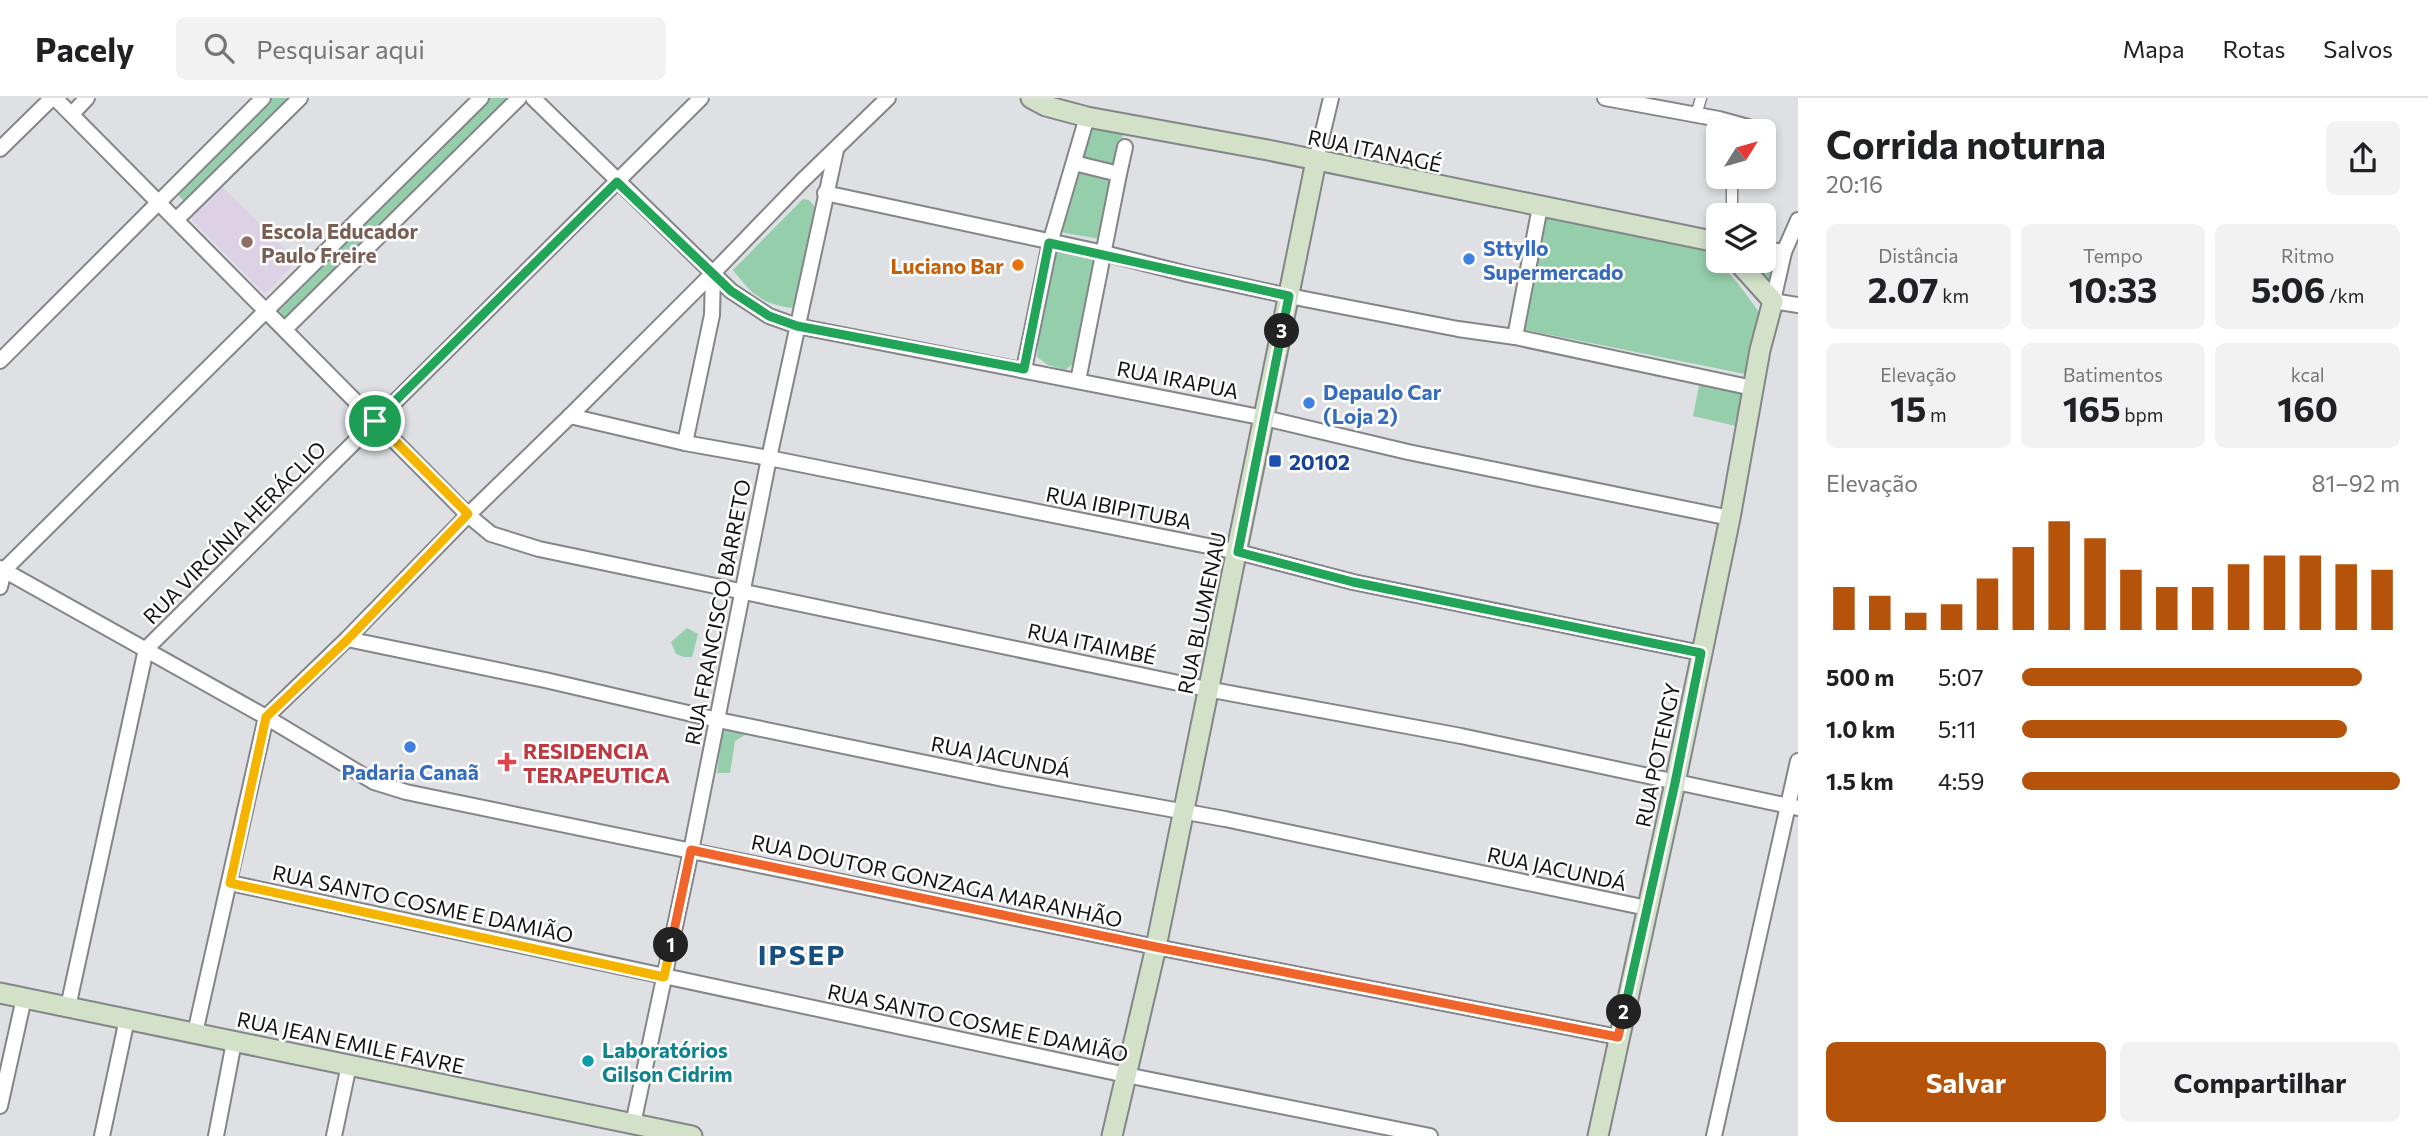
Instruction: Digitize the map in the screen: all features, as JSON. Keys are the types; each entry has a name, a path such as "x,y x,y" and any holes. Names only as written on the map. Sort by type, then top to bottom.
{"main road":[{"name":"RUA ITANAGÉ","path":"1031,98 1046,106 1087,117 1706,240"},
{"name":"RUA BLUMENAU","path":"1112,1136 1156,947 1316,161"},
{"path":"1748,273 1773,301"},
{"name":"RUA POTENGY","path":"1601,1135 1618,1037 1675,783 1730,518 1753,388 1773,301"},
{"name":"RUA JEAN EMILE FAVRE","path":"0,993 692,1136"}],"street":[{"name":"RUA ITAIMBÉ","path":"54,98 491,534 511,542 1207,689 1513,747 1793,807"},
{"path":"0,149 54,98"},
{"path":"72,114 88,98"},
{"path":"0,361 263,98"},
{"path":"177,219 300,98"},
{"path":"0,587 2,569 481,98"},
{"path":"285,329 519,98"},
{"name":"RUA IRAPUA","path":"533,98 731,291 769,316 797,326 1265,418 1408,452 1730,518"},
{"name":"RUA VIRGÍNIA HERÁCLIO","path":"68,1007 146,649 701,98"},
{"path":"195,1033 266,717 348,639 468,514 570,416 802,181 888,98"},
{"name":"RUA BLUMENAU","path":"1316,161 1331,98"},
{"path":"1605,98 1707,119"},
{"path":"1696,115 1701,98"},
{"path":"1024,369 1049,243 1087,117"},
{"path":"1078,381 1125,146"},
{"name":"RUA FRANCISCO BARRETO","path":"633,1124 718,720 769,458 836,150"},
{"path":"1074,163 1119,174"},
{"path":"825,194 1104,253 1289,296 1458,329 1515,337 1753,388"},
{"path":"1515,337 1539,207"},
{"name":"RUA POTENGY","path":"1773,301 1784,253 1798,220"},
{"path":"1776,251 1784,253"},
{"path":"685,443 712,316 713,273"},
{"path":"1773,301 1798,305"},
{"name":"RUA IBIPITUBA","path":"570,416 685,443 1238,552 1353,582 1701,653"},
{"name":"RUA DOUTOR GONZAGA MARANHÃO","path":"2,569 266,717 374,782 406,792 1156,947 1618,1037"},
{"name":"RUA JACUNDÁ","path":"348,639 718,720 1003,779 1182,811 1647,908"},
{"path":"1714,1136 1793,807 1798,761"},
{"name":"RUA SANTO COSME E DAMIÃO","path":"230,883 1126,1075 1430,1136"},
{"path":"0,1106 24,998"},
{"path":"102,1136 127,1019"},
{"path":"216,1136 234,1042"},
{"path":"334,1136 349,1065"}],"shaded area":[{"name":"Escola Educador Paulo Freire","path":"221,186 298,261 267,292 264,293 192,220 191,214"}],"green space":[{"path":"269,98 288,98 184,201 176,193"},
{"path":"486,98 509,98 287,325 271,311"},
{"path":"1090,125 1124,129 1103,238 1100,239 1060,230"},
{"path":"803,199 809,200 816,208 794,308 774,304 759,297 733,270"},
{"path":"1545,208 1698,246 1706,252 1706,273 1729,273 1763,318 1751,373 1745,374 1526,330 1520,322"},
{"path":"1053,247 1098,253 1080,344 1073,364 1065,370 1048,365 1037,357"},
{"path":"1754,273 1772,273 1769,295"},
{"path":"1700,381 1745,393 1736,426 1693,416"},
{"path":"687,628 698,634 692,657 676,654 671,642"},
{"path":"723,726 744,731 745,735 735,741 730,773 717,773"}],"place":[{"name":"Escola Educador Paulo Freire","path":"247,242"},
{"name":"Sttyllo Supermercado","path":"1469,259"},
{"name":"Luciano Bar","path":"1018,265"},
{"name":"Depaulo Car (Loja 2)","path":"1309,403"},
{"name":"20102","path":"1275,461"},
{"name":"Padaria Canaã","path":"410,747"},
{"name":"RESIDENCIA TERAPEUTICA","path":"507,762"},
{"name":"Laboratórios Gilson Cidrim","path":"588,1061"}],"district":[{"name":"IPSEP","path":"802,954"}],"route":[{"path":"617,182 731,291 769,316 797,326 1024,369 1049,243 1289,296 1238,552 1353,582 1701,653 1618,1037 1156,947 691,850 664,977 230,883 266,717 348,639 468,514 375,421 617,182"}]}
